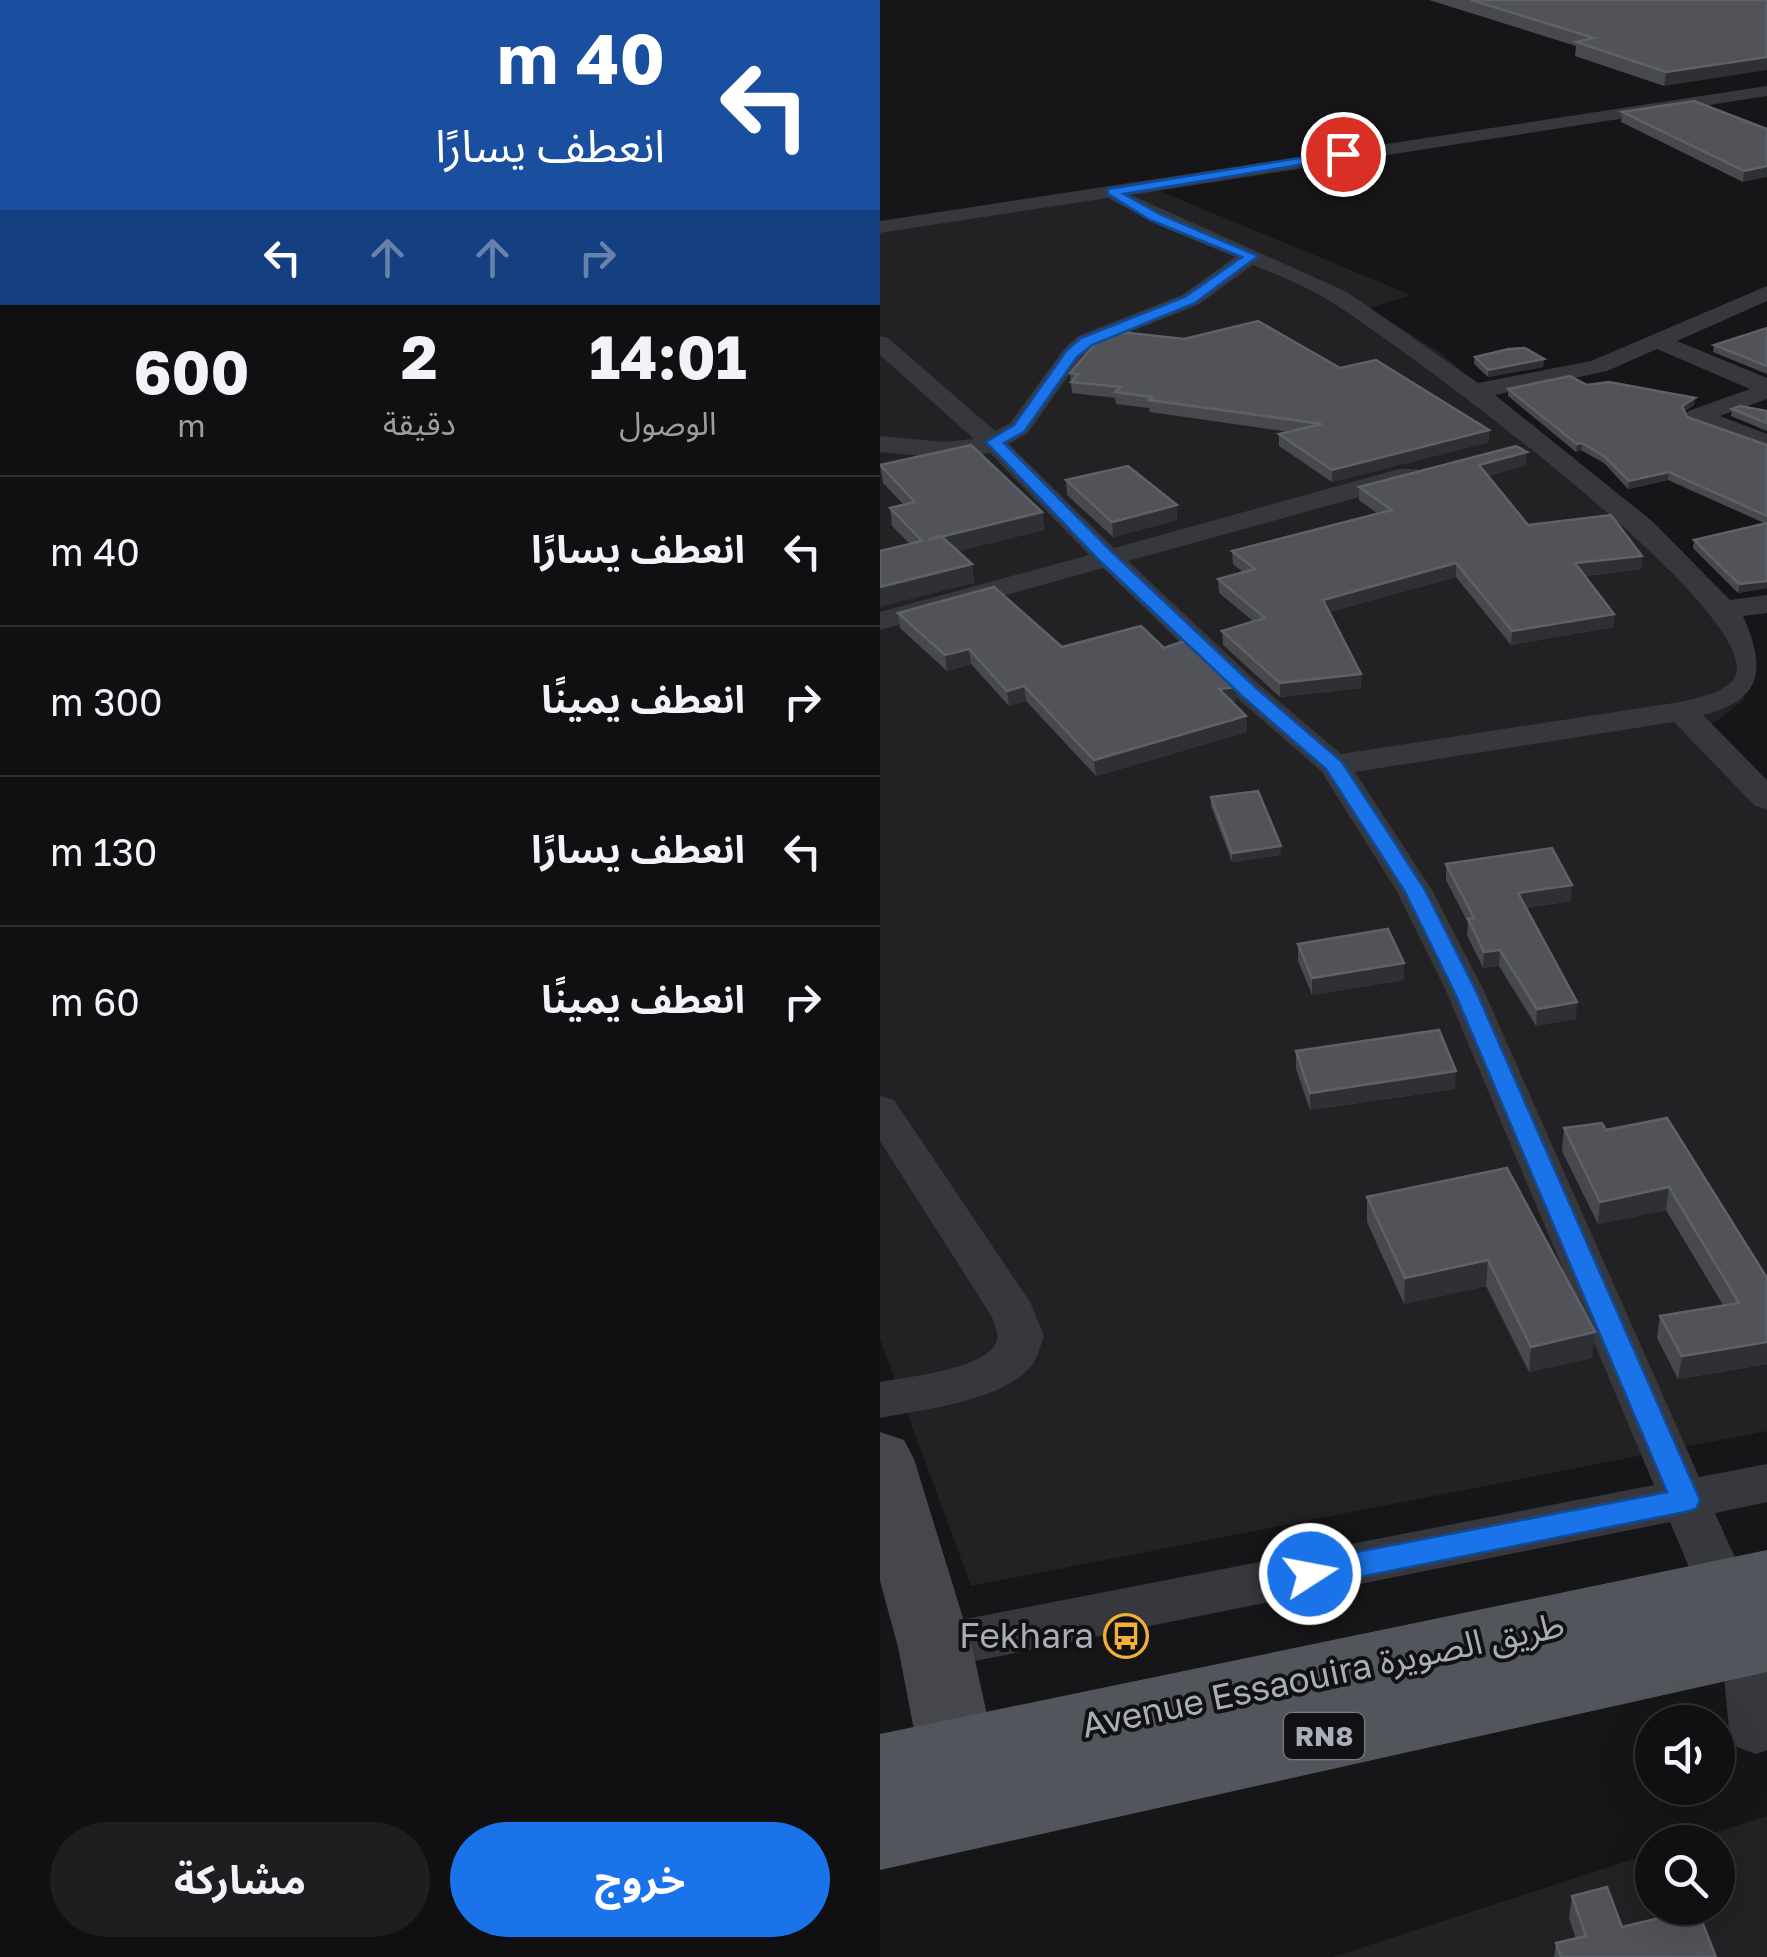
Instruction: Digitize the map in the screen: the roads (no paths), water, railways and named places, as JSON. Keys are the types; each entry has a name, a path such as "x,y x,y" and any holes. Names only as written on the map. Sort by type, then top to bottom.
{"main road":[{"name":"Avenue Essaouira طريق الصويرة","path":"880,1832 963,1783 1751,1613"},
{"name":"Avenue Essaouira طريق الصويرة","path":"880,1770 963,1783"}],"street":[{"path":"880,227 1767,90"},
{"path":"1112,192 1154,217 1335,295 1387,326 1541,440 1624,510 1724,610 1748,647 1754,664 1749,682 1736,693 1681,711 1334,765"},
{"path":"996,445 994,442 1019,428 1072,354 1086,342 1190,300 1251,256"},
{"path":"1472,391 1578,372 1660,342 1767,293"},
{"path":"1736,306 1767,317"},
{"path":"1660,342 1767,389"},
{"path":"880,344 996,445 1106,557 1249,692 1334,765 1414,890 1465,991 1685,1500 1751,1613 1756,1730"},
{"path":"1767,389 1697,416 1767,443"},
{"path":"1502,450 1541,440"},
{"path":"886,449 944,450 996,445"},
{"path":"880,622 1426,470"},
{"path":"1724,610 1767,604"},
{"path":"1681,711 1767,799"},
{"path":"880,1109 1014,1314 1023,1335 1018,1354 992,1372 880,1400"},
{"path":"880,1459 935,1647 963,1783"},
{"path":"935,1647 1767,1484"}],"place":[{"name":"Fekhara","path":"1126,1636"}]}
